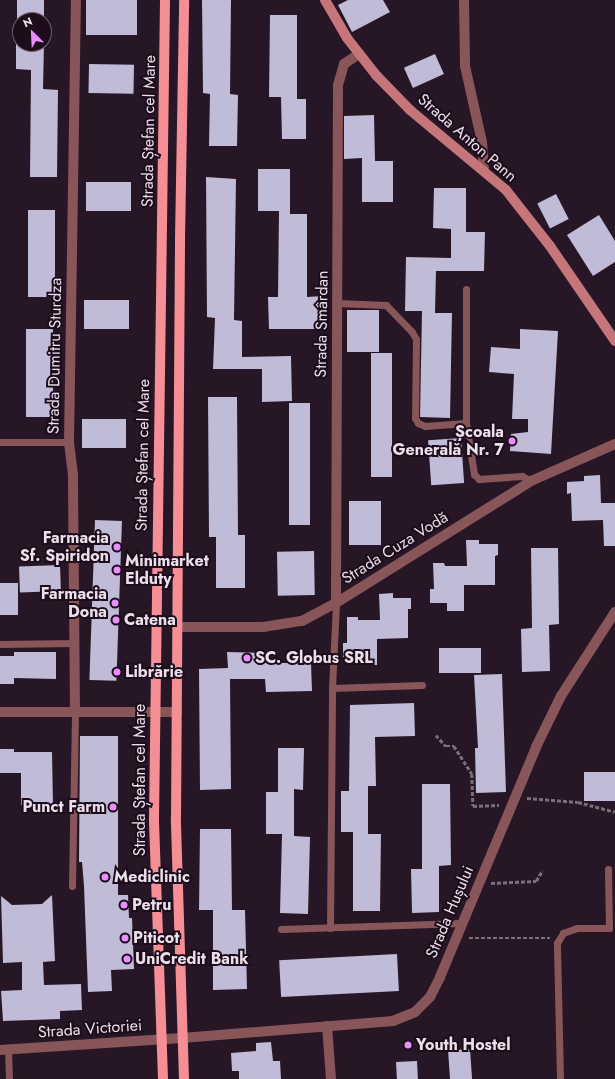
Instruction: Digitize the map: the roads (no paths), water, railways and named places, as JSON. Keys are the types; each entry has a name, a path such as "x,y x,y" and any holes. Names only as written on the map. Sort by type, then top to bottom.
{"main road":[{"name":"Strada Ștefan cel Mare","path":"163,1079 154,819 165,0"},
{"name":"Strada Ștefan cel Mare","path":"184,0 177,712 177,891 184,1079"},
{"name":"Strada Anton Pann","path":"325,0 359,54 410,110 484,169 506,190 550,246 615,341"}],"street":[{"name":"Strada Dumitru Sturdza","path":"75,712 73,475 69,442 76,0"},
{"path":"464,0 465,66 482,142 484,169"},
{"name":"Strada Smârdan","path":"336,603 338,85 344,64 359,54"},
{"name":"Strada Cuza Vodă","path":"178,627 282,625 302,621 336,603 531,481 615,444"},
{"name":"Strada Hușului","path":"182,1038 393,1021 415,1012 430,997 536,747 561,696 615,612"},
{"path":"0,712 177,712"},
{"path":"327,1026 331,1079"},
{"name":"Strada Victoriei","path":"4,1050 182,1038"}],"lane":[{"path":"466,290 466,422 474,474 479,479 522,476 531,481"},
{"path":"337,303 386,305 412,332 416,339 416,418 418,423 425,426 466,422"},
{"path":"0,442 69,442"},
{"path":"330,928 332,688 336,603"},
{"path":"0,644 75,643"},
{"path":"332,688 422,685"},
{"path":"72,886 75,712"},
{"path":"560,1079 557,958 560,938 563,933 577,928 609,928 608,869"},
{"path":"281,929 462,923"},
{"path":"4,1050 9,1079"}],"place":[{"name":"Școala Generală Nr. 7","path":"512,441"},
{"name":"Farmacia Sf. Spiridon","path":"117,547"},
{"name":"Minimarket Elduty","path":"117,570"},
{"name":"Farmacia Dona","path":"115,603"},
{"name":"Catena","path":"116,620"},
{"name":"SC. Globus SRL","path":"247,658"},
{"name":"Librărie","path":"117,672"},
{"name":"Punct Farm","path":"113,807"},
{"name":"Mediclinic","path":"105,877"},
{"name":"Petru","path":"124,905"},
{"name":"Piticot","path":"125,938"},
{"name":"UniCredit Bank","path":"127,959"},
{"name":"Youth Hostel","path":"408,1045"}]}
